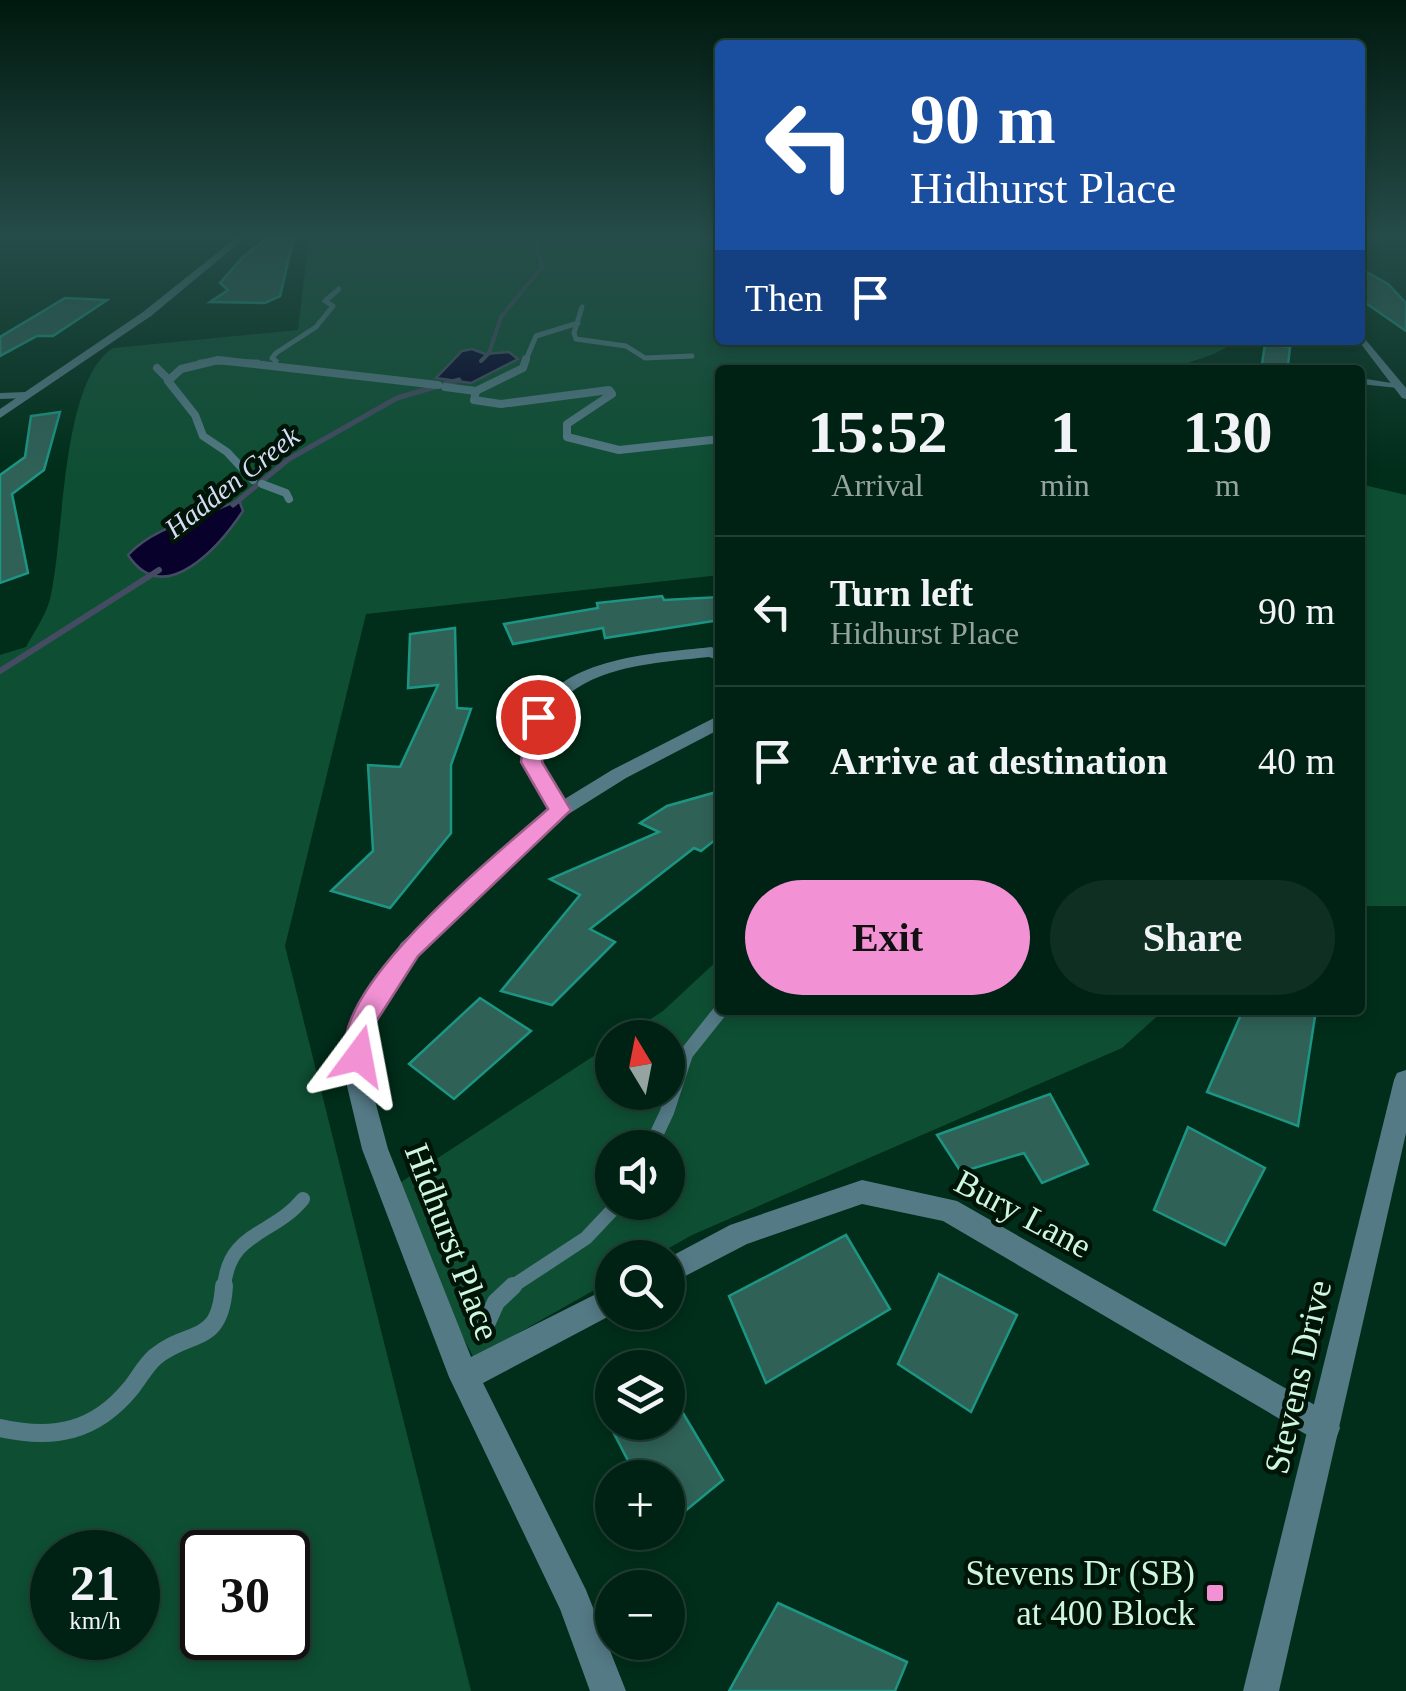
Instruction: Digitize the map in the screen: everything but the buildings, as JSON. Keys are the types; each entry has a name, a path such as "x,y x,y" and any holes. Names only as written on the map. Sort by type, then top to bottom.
{"street":[{"path":"0,414 144,316"},
{"path":"1365,342 1406,396"},
{"path":"1365,382 1398,384"},
{"path":"0,396 26,395"},
{"path":"560,810 532,762 538,717 555,696 592,674 652,659 715,654"},
{"name":"Hidhurst Place","path":"608,1691 574,1602 464,1377 375,1150 360,1086 359,1027 409,949 560,810 619,774 715,725"},
{"name":"Stevens Drive","path":"1261,1691 1406,1080"},
{"name":"Bury Lane","path":"685,1263 740,1234 862,1192 948,1210 1324,1428"},
{"path":"464,1377 595,1309"}],"lane":[{"path":"276,361 272,358 276,353 326,316"},
{"path":"580,316 574,337 581,340 626,346 648,358 692,356"},
{"path":"168,379 202,362 276,361 319,372 372,374 476,391 518,372 536,336 578,323"},
{"path":"157,368 195,415 203,436 227,452 244,476 286,494 289,499"},
{"path":"476,391 474,400 492,404 611,391 565,427 570,439 601,448 646,449 715,441"},
{"path":"658,1130 686,1054 717,1015"},
{"path":"0,1428 45,1438 69,1435 101,1417 166,1348 212,1328 221,1312 231,1256 249,1238 282,1224 303,1199"},
{"path":"482,1333 484,1321 504,1292 578,1244 602,1220"}],"green space":[{"path":"300,316 715,316 715,345 1231,345 1182,365 715,365 715,576 366,614 285,946 471,1691 0,1691 0,655 26,647 48,605 74,426 96,366 113,348 298,330"},
{"path":"1365,485 1406,495 1406,906 1365,906"},
{"path":"715,963 715,1015 1158,1015 1122,1048 683,1240 595,1240 595,1290 474,1358 386,1192 595,1055 595,1110 685,1110 685,1020 649,1020"}],"shaded area":[{"path":"472,349 485,354 509,352 518,359 471,383 436,378 462,351"},
{"path":"239,500 243,511 221,540 191,566 175,574 158,576 143,571 128,555 166,529"}],"waterway":[{"name":"Hadden Creek","path":"481,361 489,353 502,316"},
{"name":"Hadden Creek","path":"233,505 289,459 397,398 459,380"},
{"name":"Hadden Creek","path":"0,671 159,570"}],"place":[{"name":"Stevens Dr (SB) at 400 Block","path":"1215,1593"}],"route":[{"path":"359,1056 359,1027 409,949 486,874 560,810 532,762 538,717"}]}
